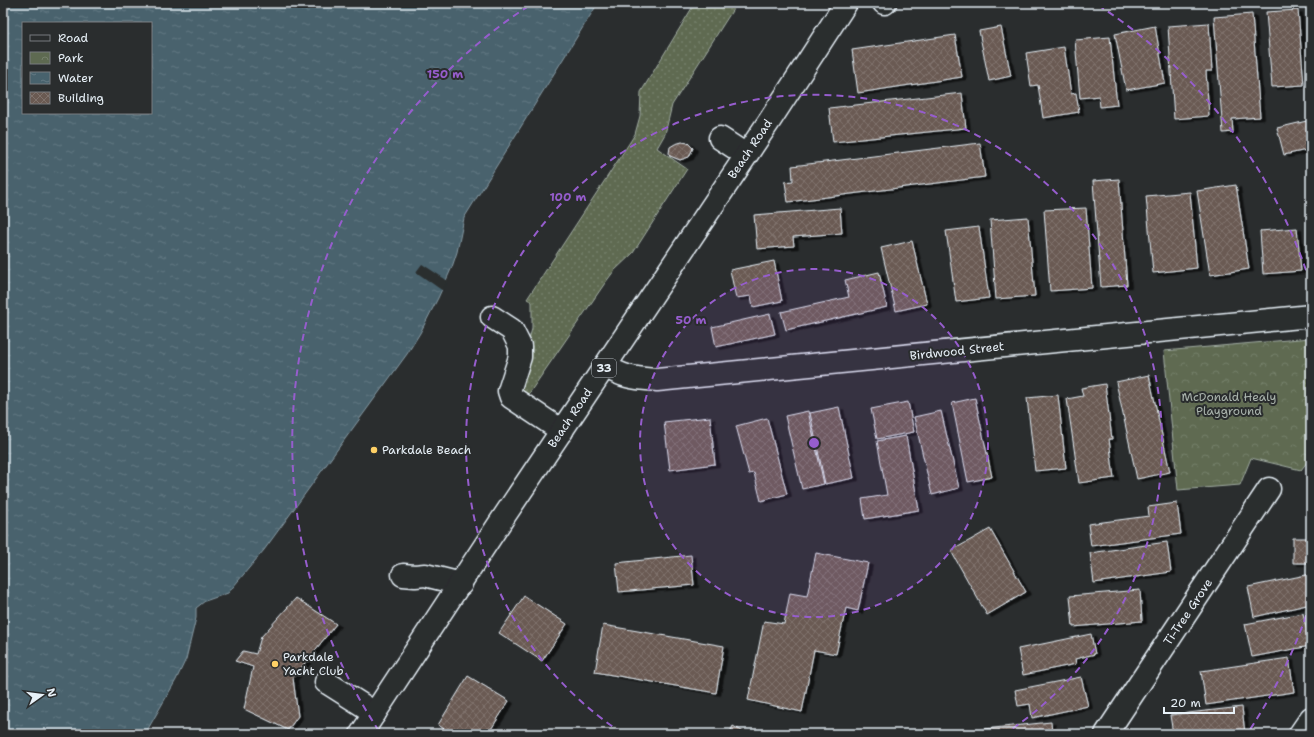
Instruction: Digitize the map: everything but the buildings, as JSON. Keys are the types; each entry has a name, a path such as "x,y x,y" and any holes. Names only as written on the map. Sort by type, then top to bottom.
{"street":[{"name":"Beach Road","path":"361,734 846,3"},
{"path":"720,138 746,155"},
{"name":"Birdwood Street","path":"605,366 621,375 657,380 1311,316"},
{"path":"492,317 512,330 520,346 520,357 510,391 511,397 562,431"},
{"name":"Ti-Tree Grove","path":"1106,734 1270,490"},
{"path":"403,575 425,575 461,584"},
{"path":"326,682 375,713"},
{"path":"1300,734 1311,718"}],"green space":[{"path":"695,3 737,3 672,105 665,134 657,148 687,169 633,253 614,271 605,283 528,395 519,391 518,377 532,329 532,302 527,299 635,134 640,116 641,92"},
{"name":"McDonald Healy Playground","path":"1310,338 1311,457 1301,470 1251,458 1240,485 1178,490 1164,351"}],"water":[{"path":"3,3 598,3 464,218 457,252 452,267 420,333 407,354 264,550 228,593 205,601 196,608 196,618 186,659 176,680 145,734 3,734"}],"pier":[{"path":"422,264 448,281 443,291 416,272"}],"place":[{"name":"Parkdale Beach","path":"374,450"},
{"name":"Parkdale Yacht Club","path":"275,664"}]}
